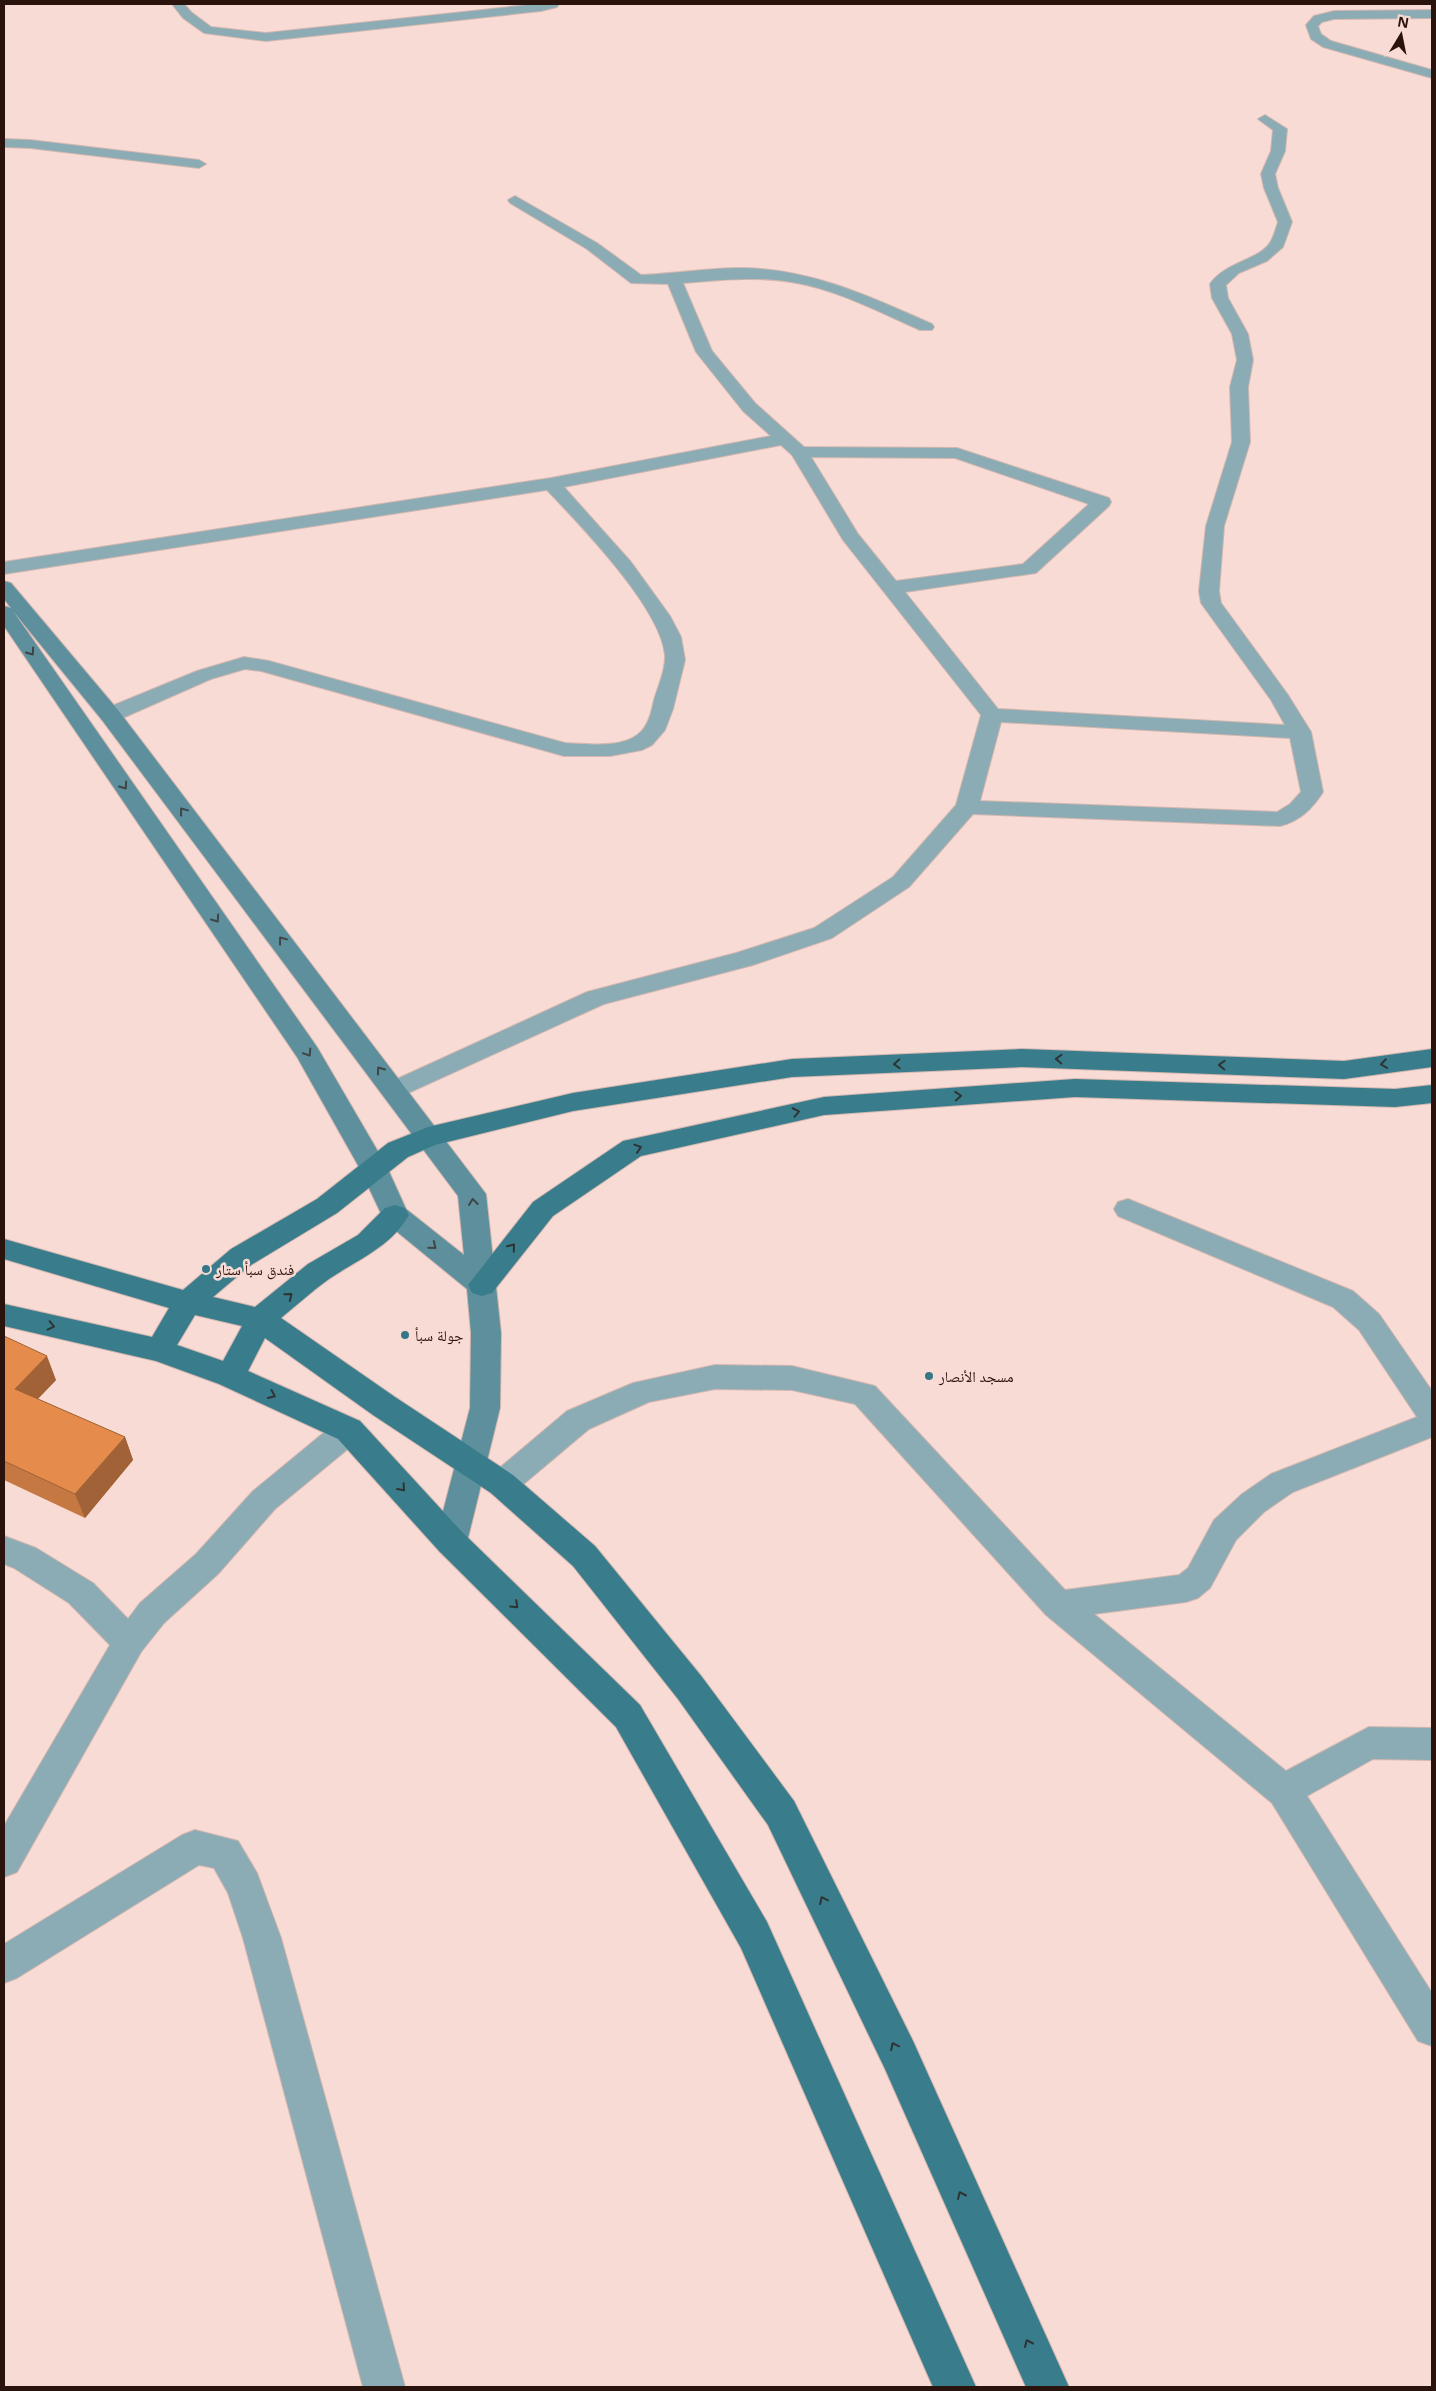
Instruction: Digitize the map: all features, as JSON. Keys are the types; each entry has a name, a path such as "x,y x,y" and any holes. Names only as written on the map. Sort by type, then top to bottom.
{"main road":[{"path":"4,587 110,715 472,1194 486,1333 485,1408 451,1542"},
{"path":"4,612 308,1053 373,1167 395,1215 482,1285"},
{"path":"159,1350 188,1302 241,1257 327,1206 373,1167 398,1150 428,1136 572,1102 792,1068 1022,1058 1344,1070 1432,1058"},
{"path":"482,1285 543,1209 634,1148 824,1106 1074,1088 1395,1098 1432,1094"},
{"path":"230,1376 260,1319 318,1272 368,1242 395,1215"},
{"path":"4,1249 188,1302 260,1319 471,1465 502,1484 584,1556 690,1688 781,1813 899,2055 1048,2387"},
{"path":"4,1315 159,1350 230,1376 349,1430 451,1542 628,1716 754,1935 955,2387"}],"street":[{"path":"178,4 187,15 208,30 266,37 541,8 554,4"},
{"path":"1432,14 1334,16 1318,19 1312,24 1314,36 1327,44 1432,74"},
{"path":"967,807 1280,819 1294,813 1305,803 1312,792 1300,732 1281,699 1212,603 1209,591 1215,526 1241,442 1239,387 1245,360 1240,334 1220,298 1218,284 1233,270 1262,258 1278,244 1285,222 1270,188 1268,174 1278,151 1280,129 1265,119"},
{"path":"4,143 30,144 199,164"},
{"path":"10,158 30,144"},
{"path":"515,200 592,246 637,280 674,279 740,273 792,277 846,292 926,326"},
{"path":"674,279 704,352 749,407 792,446 850,536 992,715 1300,732"},
{"path":"4,568 792,446 957,453 1102,502 1029,569 891,588"},
{"path":"110,715 204,675 244,663 262,666 564,749 606,751 635,744 650,736 660,720 675,654 665,624 604,540 551,484"},
{"path":"395,1090 596,998 744,959 824,933 901,882 967,807 992,715"},
{"path":"1128,1209 1344,1299 1369,1322 1432,1415"},
{"path":"502,1484 578,1420 644,1391 715,1377 792,1378 864,1394 1058,1605 1284,1791 1432,2027"},
{"path":"1058,1605 1186,1588 1199,1578 1225,1530 1253,1503 1282,1483 1432,1424"},
{"path":"4,1860 129,1642 152,1613 207,1564 264,1500 349,1430"},
{"path":"4,1550 24,1558 81,1593 129,1642"},
{"path":"1284,1791 1369,1743 1432,1744"},
{"path":"4,1965 195,1847 225,1853 244,1886 262,1938 384,2387"}],"building":[{"path":"4,1336 47,1356 15,1389 125,1437 75,1494 4,1461"}],"place":[{"name":"فندق سبأ ستار","path":"206,1269"},
{"name":"جولة سبأ","path":"405,1335"},
{"name":"مسجد الأنصار","path":"929,1376"}]}
